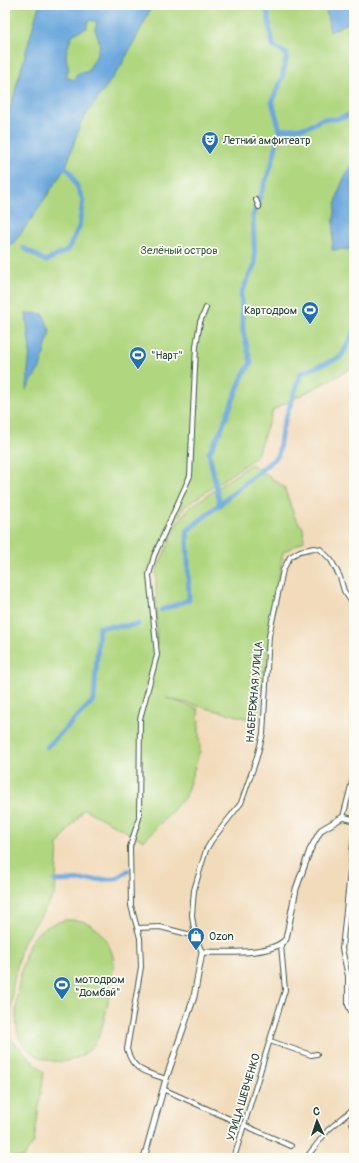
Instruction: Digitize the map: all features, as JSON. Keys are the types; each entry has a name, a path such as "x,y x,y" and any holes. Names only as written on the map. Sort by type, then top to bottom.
{"street":[{"path":"256,200 259,207"},
{"path":"166,1079 141,1070 134,1065 130,1059 128,1049 141,967 142,951 138,928 131,906 130,847 139,818 140,720 157,655 149,575 154,556 190,476 196,346 200,322 206,308"},
{"name":"НАБЕРЕЖНАЯ УЛИЦА","path":"202,952 195,936 192,915 194,890 206,850 241,803 256,760 263,734 269,636 283,570 290,557 300,551 314,548 320,549 331,560 340,578 344,591 354,605"},
{"path":"343,818 354,774"},
{"path":"144,1158 166,1079 194,998 202,952 243,952 281,945 286,939 296,889 310,850 321,830 343,818 354,820"},
{"path":"354,834 342,949 348,976 348,1005 354,1018"},
{"path":"138,928 160,927 195,936"},
{"name":"УЛИЦА ШЕВЧЕНКО","path":"234,1158 285,990 281,945"},
{"path":"270,1041 312,1055 317,1054"},
{"path":"163,1089 232,1120"},
{"path":"354,1097 352,1122 354,1130"},
{"path":"306,1158 328,1130 353,1109"},
{"path":"244,1125 290,1146"}],"green space":[{"name":"Зелёный остров","path":"5,5 354,5 354,367 273,410 256,457 184,507 146,574 157,646 156,572 178,522 188,509 251,464 284,487 295,518 303,528 304,541 283,552 258,721 166,698 198,709 200,751 185,797 144,841 84,809 58,844 55,894 22,944 13,984 9,1037 44,1072 34,1142 23,1158 5,1158"},
{"name":"мотодром \"Домбай\"","path":"64,920 82,921 100,932 108,944 114,964 105,1018 93,1046 85,1054 75,1059 53,1061 42,1058 23,1044 19,1035 16,1008 23,963 31,941 41,930"}],"water":[{"path":"39,5 152,5 121,66 81,122 66,167 12,245 5,243 5,127","holes":["90,20 97,22 95,29 100,44 95,59 87,72 78,73 74,80 66,77 69,68 66,55 73,34 87,28 87,23"]},
{"path":"325,5 354,5 354,20 330,32"},
{"path":"354,161 354,249 332,250 334,214 338,194"},
{"path":"26,313 43,314 50,331 40,368 26,390 30,350"}],"waterway":[{"path":"254,5 266,8"},
{"path":"220,505 209,453 221,430 243,375 251,363 243,331 241,294 255,263 253,216 272,163 280,130 272,102 282,78 287,54 273,46 266,5"},
{"path":"280,130 307,127 323,119 336,119 354,114"},
{"path":"24,248 46,261 68,250 79,227 83,200 71,173 65,167"},
{"path":"351,243 354,282"},
{"path":"161,610 189,600 187,531 278,456 282,429 301,373 341,357 354,332"},
{"path":"47,747 94,700 99,627 128,626 138,624"},
{"path":"55,881 116,879 128,871"}],"place":[{"name":"Летний амфитеатр","path":"210,155"},
{"name":"Картодром","path":"310,325"},
{"name":"\"Нарт\"","path":"138,370"},
{"name":"Ozon","path":"196,951"},
{"name":"мотодром \"Домбай\"","path":"62,1000"}]}
